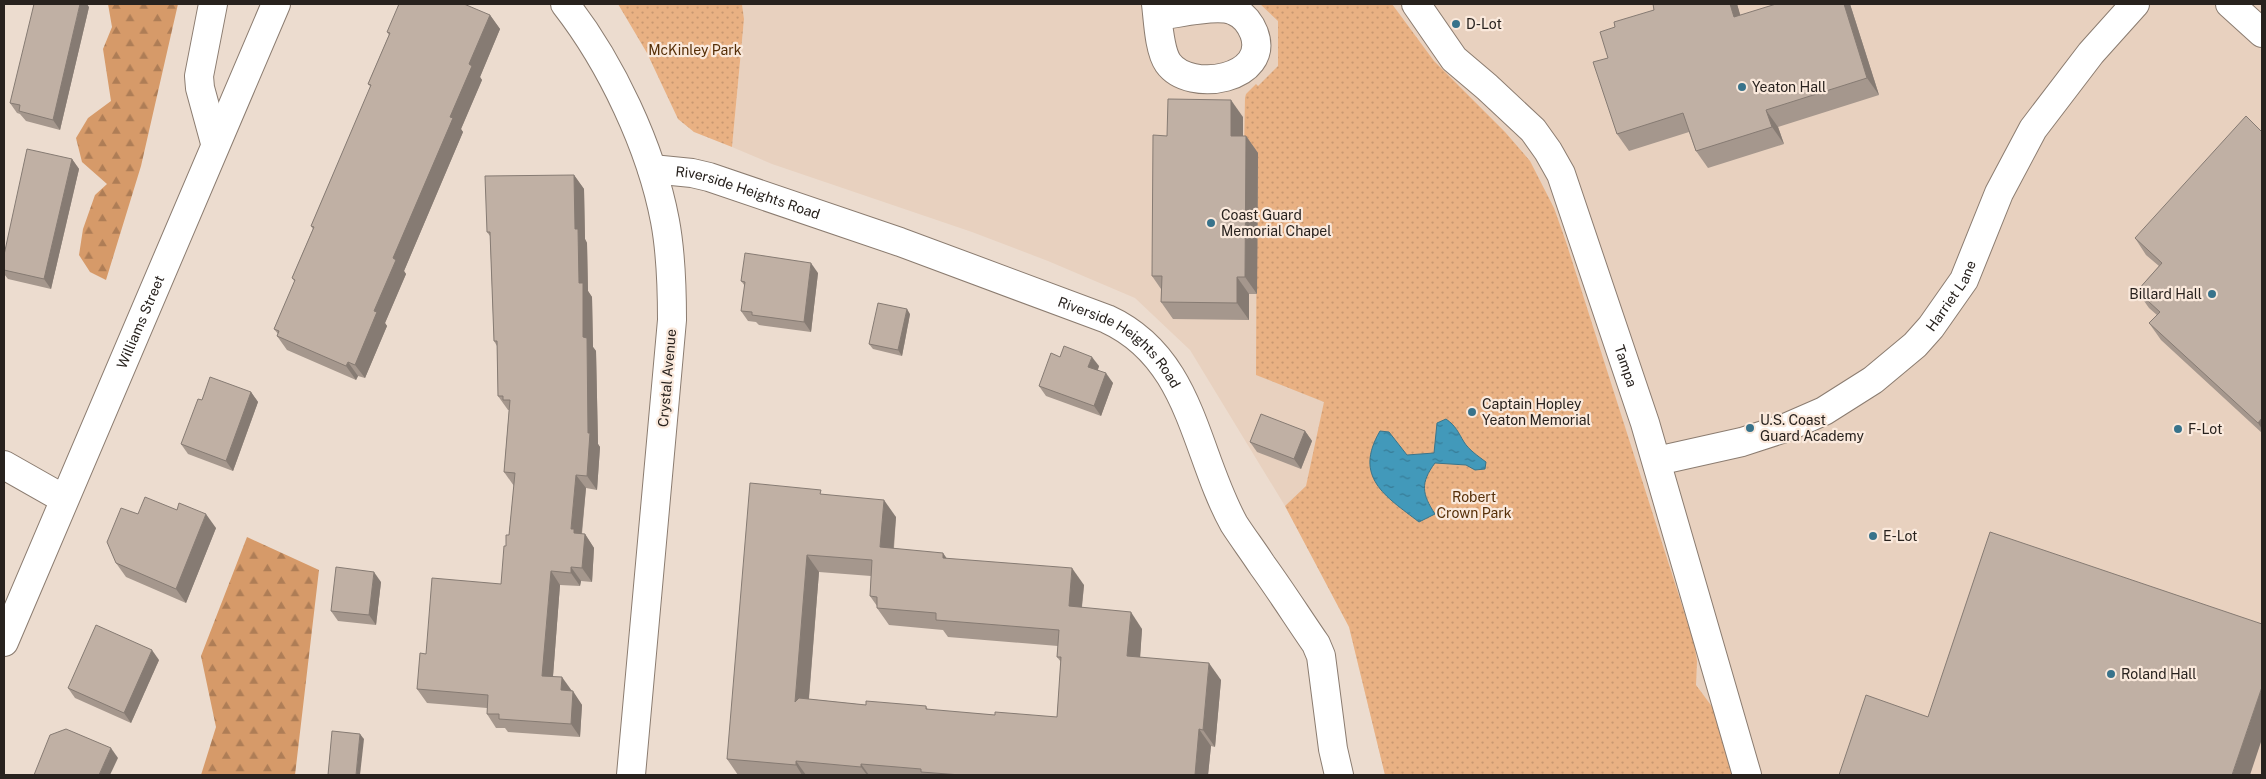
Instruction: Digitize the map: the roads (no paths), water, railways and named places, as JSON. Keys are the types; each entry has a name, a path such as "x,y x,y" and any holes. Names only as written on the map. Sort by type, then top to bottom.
{"main road":[{"path":"213,4 198,76 215,143"},
{"name":"Williams Street","path":"4,642 215,143 276,4"},
{"name":"Crystal Avenue","path":"566,4 593,42 611,73 652,169 670,250 672,320 631,775"},
{"name":"Tampa","path":"1416,4 1454,59 1488,87 1532,130 1548,151 1561,174 1657,462 1747,775"},
{"name":"Harriet Lane","path":"1657,462 1742,442 1785,428 1816,414 1874,380 1915,345 1931,327 1964,280 1999,193 2034,129 2091,53 2135,4"},
{"path":"2230,4 2262,33"},
{"name":"Riverside Heights Road","path":"652,169 709,176 900,242 1107,319 1121,326 1144,344 1171,375 1184,397 1218,488 1234,523 1316,644 1321,656 1333,748 1339,775"},
{"path":"4,465 64,499"}],"water":[{"path":"1446,419 1455,427 1468,448 1486,462 1485,469 1475,470 1466,465 1435,463 1430,470 1424,488 1427,500 1435,514 1419,522 1385,494 1377,484 1372,473 1370,461 1373,447 1380,431 1389,432 1407,455 1434,453 1437,423"}],"place":[{"name":"D-Lot","path":"1456,24"},
{"name":"Yeaton Hall","path":"1742,87"},
{"name":"Coast Guard Memorial Chapel","path":"1211,223"},
{"name":"Billard Hall","path":"2212,294"},
{"name":"Captain Hopley Yeaton Memorial","path":"1472,412"},
{"name":"U.S. Coast Guard Academy","path":"1750,428"},
{"name":"F-Lot","path":"2178,429"},
{"name":"E-Lot","path":"1873,536"},
{"name":"Roland Hall","path":"2111,674"}],"park label":[{"name":"McKinley Park","path":"695,50"},
{"name":"Robert Crown Park","path":"1474,506"}]}
